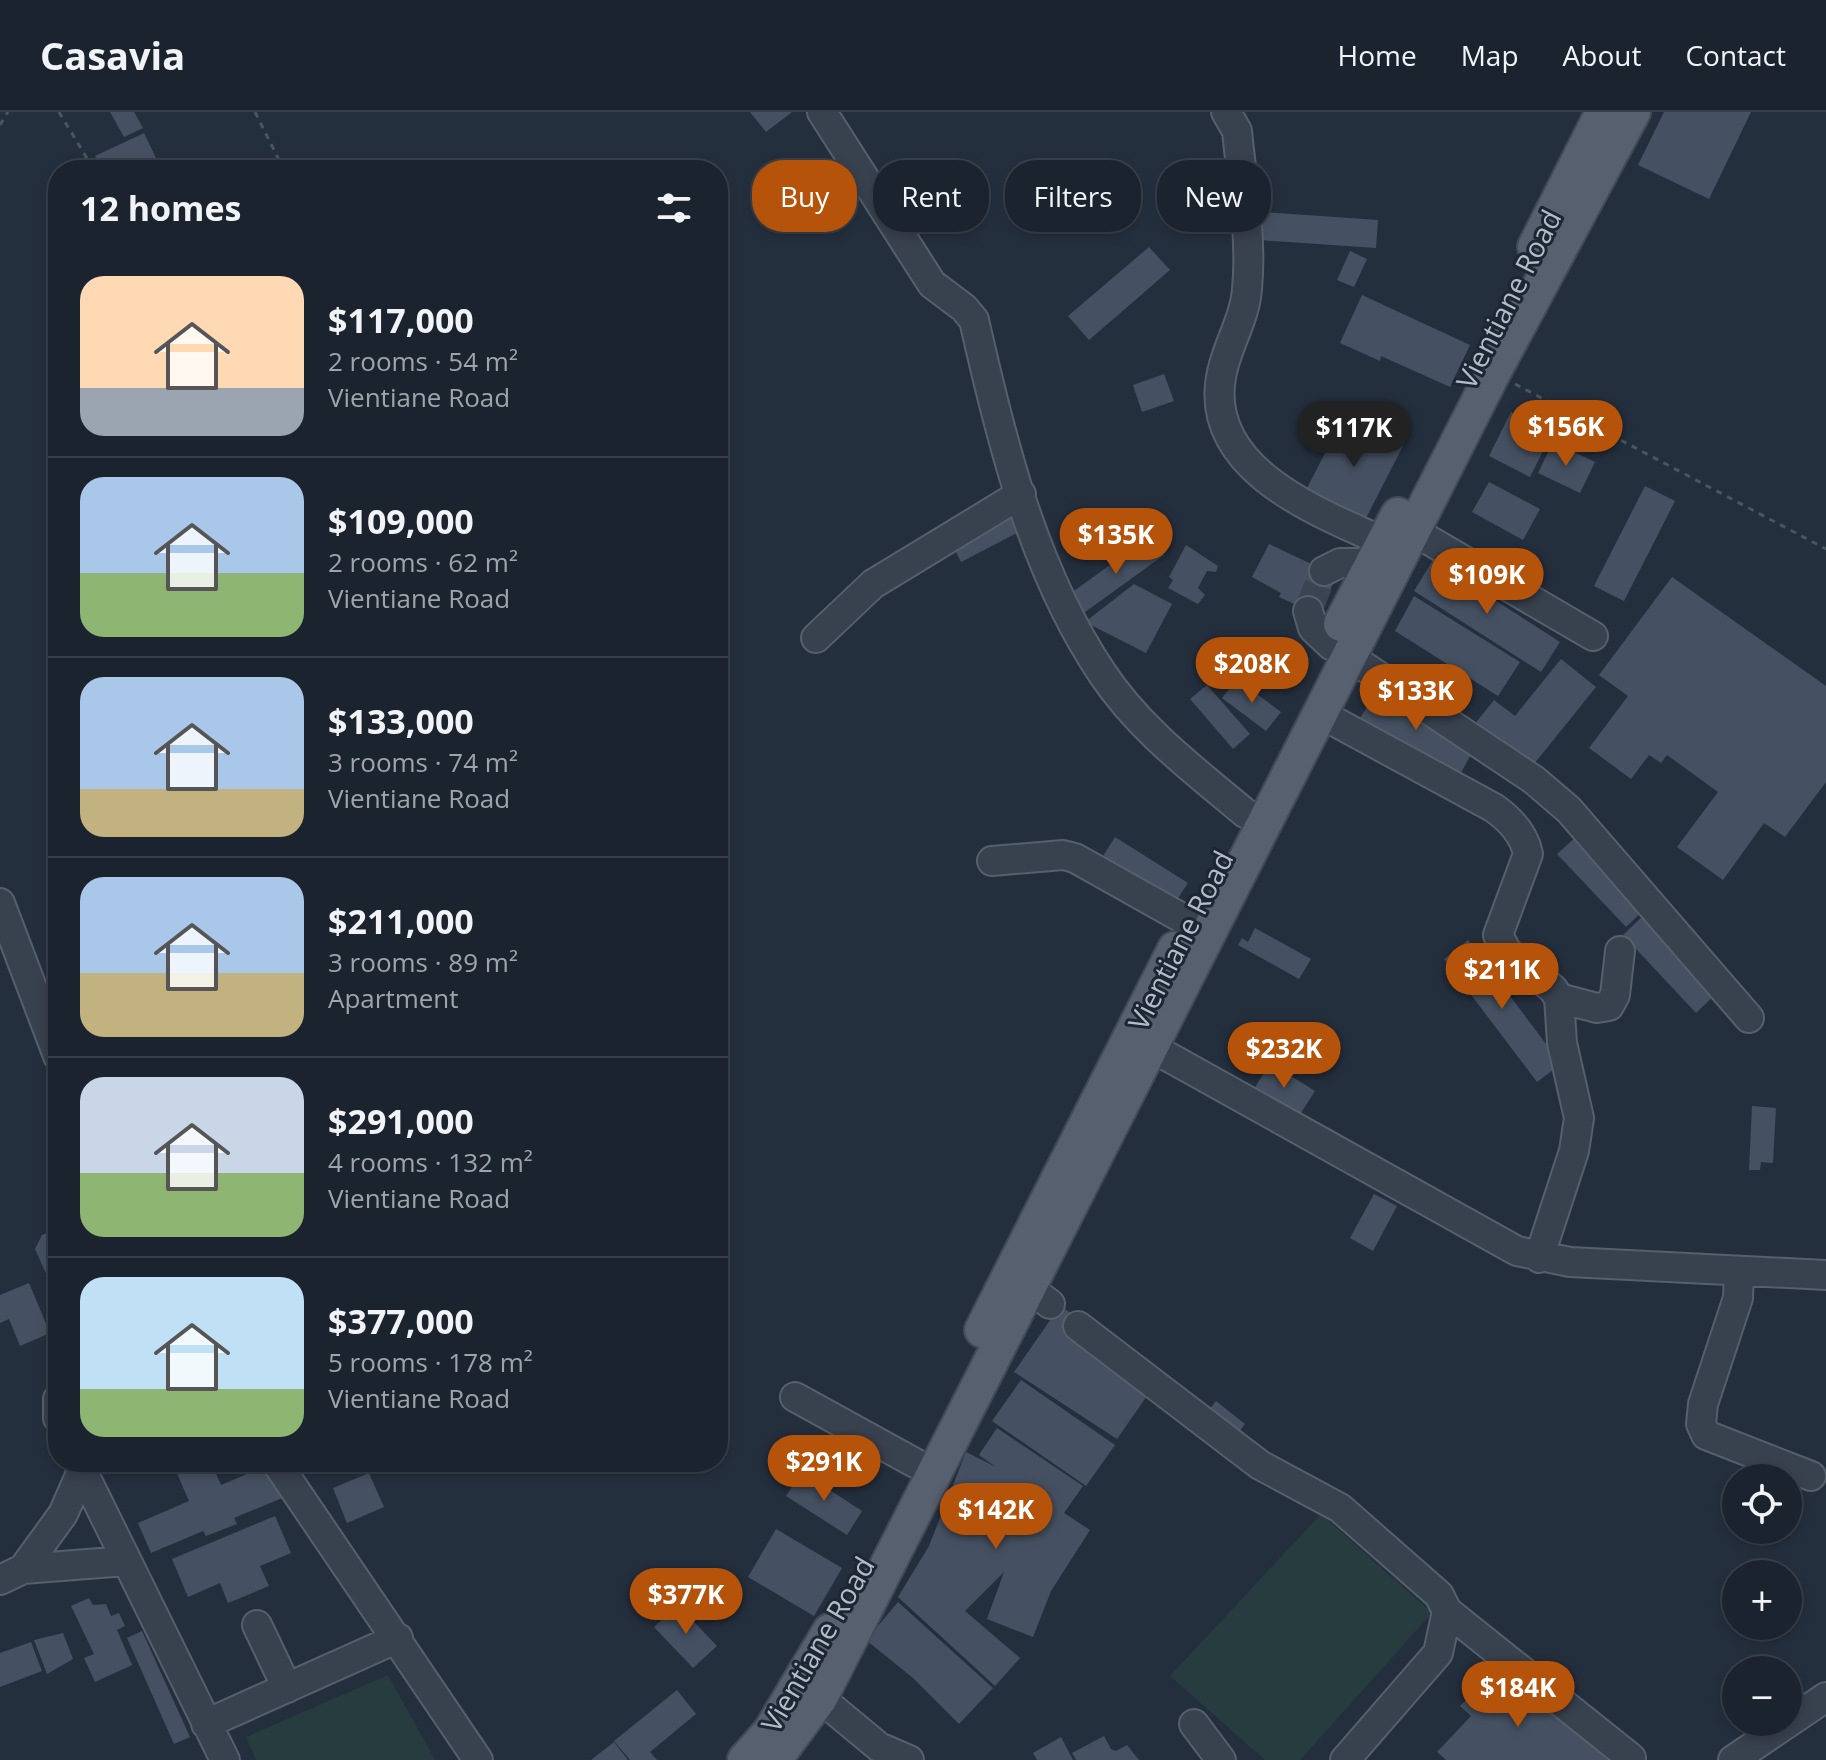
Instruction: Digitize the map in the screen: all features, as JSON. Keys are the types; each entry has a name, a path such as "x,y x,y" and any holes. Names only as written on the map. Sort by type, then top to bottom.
{"main road":[{"name":"Vientiane Road","path":"745,1760 770,1732 817,1655 915,1463 1142,1041 1189,922 1245,813 1340,651 1603,112"},
{"path":"774,1760 820,1698 1040,1296 1142,1041 1321,714 1340,651 1390,546 1493,373 1633,112"}],"street":[{"path":"822,112 932,284 964,308 974,320 994,409 1044,562 1102,674 1166,747 1245,813"},
{"path":"1226,112 1237,131 1248,264 1247,293 1220,378 1225,422 1247,462 1275,486 1306,506 1593,636"},
{"path":"816,638 873,584 1021,494"},
{"path":"1324,571 1390,546"},
{"path":"1308,611 1313,628 1340,651 1534,780 1569,810 1749,1018"},
{"path":"1321,714 1494,808 1515,827 1525,842 1528,854 1500,925 1500,944 1559,998 1597,1008 1609,1006 1615,995 1620,951"},
{"path":"992,861 1063,855 1075,858 1189,922"},
{"path":"0,903 48,1030"},
{"path":"1539,1258 1574,1151 1579,1118 1562,1043 1559,998"},
{"path":"1142,1041 1504,1246 1539,1258 1826,1275"},
{"path":"1739,1272 1738,1298 1703,1404 1701,1424 1706,1435 1811,1476"},
{"path":"1078,1326 1260,1465 1340,1508 1439,1595 1447,1611 1631,1758"},
{"path":"795,1397 915,1463"},
{"path":"12,1574 63,1514 78,1472"},
{"path":"83,1472 225,1760"},
{"path":"283,1472 478,1760"},
{"path":"12,1574 126,1561"},
{"path":"1345,1760 1438,1653 1447,1611"},
{"path":"257,1625 287,1688"},
{"path":"206,1724 398,1638"},
{"path":"1733,1760 1826,1697"},
{"path":"820,1698 879,1747 909,1760"},
{"path":"1194,1724 1221,1760"}],"path":[{"path":"0,125 8,112"},
{"path":"59,112 88,160"},
{"path":"255,112 279,160"},
{"path":"1493,373 1826,549"}],"green space":[{"path":"1321,1514 1432,1613 1300,1760 1265,1760 1170,1676"},
{"path":"388,1675 435,1760 256,1760 246,1737"}],"building":[{"path":"110,112 134,112 143,128 124,137"},
{"path":"750,112 792,112 766,132"},
{"path":"1664,112 1751,112 1709,199 1638,165"},
{"path":"144,133 156,158 97,160 95,156"},
{"path":"1271,213 1378,220 1376,248 1259,240 1260,232 1271,232"},
{"path":"1149,247 1170,270 1089,340 1068,316"},
{"path":"1350,251 1367,259 1354,287 1337,280"},
{"path":"1362,295 1470,345 1450,387 1381,356 1380,361 1340,343"},
{"path":"1164,374 1174,401 1142,412 1133,385"},
{"path":"1511,412 1552,433 1530,477 1489,456"},
{"path":"1344,416 1403,446 1364,522 1305,492"},
{"path":"1553,442 1595,462 1580,493 1538,473"},
{"path":"1489,482 1540,509 1523,540 1472,512"},
{"path":"1645,486 1675,501 1624,601 1594,586"},
{"path":"1013,512 1023,530 961,562 952,544"},
{"path":"1126,514 1140,531 1115,552 1100,536"},
{"path":"1150,536 1164,555 1081,615 1067,596"},
{"path":"1269,544 1337,576 1318,615 1279,597 1281,593 1252,577"},
{"path":"1186,545 1218,566 1216,572 1207,571 1198,588 1205,595 1198,604 1168,588 1173,580 1169,577"},
{"path":"1433,560 1560,642 1541,672 1414,591"},
{"path":"1672,577 1826,686 1826,782 1785,837 1764,823 1723,880 1677,847 1718,792 1667,755 1661,763 1649,755 1631,779 1589,748 1628,696 1599,675"},
{"path":"1134,584 1172,604 1146,653 1085,622"},
{"path":"1414,596 1520,662 1498,696 1395,631"},
{"path":"1561,659 1596,687 1530,769 1474,725 1494,700 1515,716"},
{"path":"1237,679 1281,712 1266,731 1222,698"},
{"path":"1207,685 1250,734 1233,749 1190,699"},
{"path":"1381,686 1474,749 1458,778 1358,721"},
{"path":"1115,837 1188,883 1172,907 1100,861"},
{"path":"1575,838 1644,910 1626,927 1557,854"},
{"path":"1645,914 1718,992 1696,1013 1623,935"},
{"path":"1255,928 1311,959 1299,979 1238,945 1242,938 1248,942"},
{"path":"1468,940 1561,1064 1537,1082 1444,959"},
{"path":"1270,1063 1315,1091 1299,1116 1254,1089"},
{"path":"1752,1106 1776,1108 1773,1163 1761,1162 1760,1170 1749,1170"},
{"path":"1374,1194 1397,1206 1373,1251 1350,1238"},
{"path":"48,1232 48,1278 35,1249 42,1235"},
{"path":"29,1283 48,1334 20,1346 9,1319 0,1323 0,1295"},
{"path":"1060,1306 1080,1319 1068,1336 1149,1393 1117,1439 1014,1372"},
{"path":"1021,1380 1115,1445 1086,1486 992,1421"},
{"path":"1216,1401 1245,1424 1235,1437 1206,1414"},
{"path":"997,1428 1083,1486 1064,1513 1090,1530 1051,1591 1033,1637 987,1619 1004,1572 965,1611 1020,1658 995,1686 898,1597 929,1546 966,1452 996,1467 979,1455"},
{"path":"176,1472 215,1472 221,1485 252,1472 277,1472 287,1496 234,1518 237,1524 206,1536 203,1531 151,1553 138,1523 189,1501"},
{"path":"802,1472 862,1511 847,1535 786,1496"},
{"path":"369,1473 384,1507 347,1523 333,1488"},
{"path":"275,1516 291,1553 260,1566 269,1586 228,1603 220,1583 188,1597 172,1559"},
{"path":"776,1529 842,1568 814,1616 748,1577"},
{"path":"89,1598 93,1605 106,1604 111,1616 119,1613 125,1626 117,1630 132,1665 95,1682 84,1658 94,1654 71,1606"},
{"path":"898,1602 993,1688 959,1724 913,1678 866,1640"},
{"path":"678,1605 717,1646 693,1668 654,1627"},
{"path":"142,1631 190,1737 174,1744 127,1638"},
{"path":"63,1633 73,1659 47,1674 34,1640"},
{"path":"31,1642 42,1671 0,1687 0,1653"},
{"path":"1517,1671 1612,1760 1446,1760 1437,1752 1471,1716 1460,1706 1473,1693 1485,1704"},
{"path":"677,1690 696,1714 650,1752 657,1760 630,1760 614,1741"},
{"path":"1104,1736 1111,1749 1116,1751 1127,1745 1139,1760 1076,1760 1072,1753"},
{"path":"1061,1737 1073,1760 1037,1760 1033,1753"},
{"path":"614,1742 628,1760 591,1760"}],"tunnel":[{"path":"1308,611 1324,571"}]}
